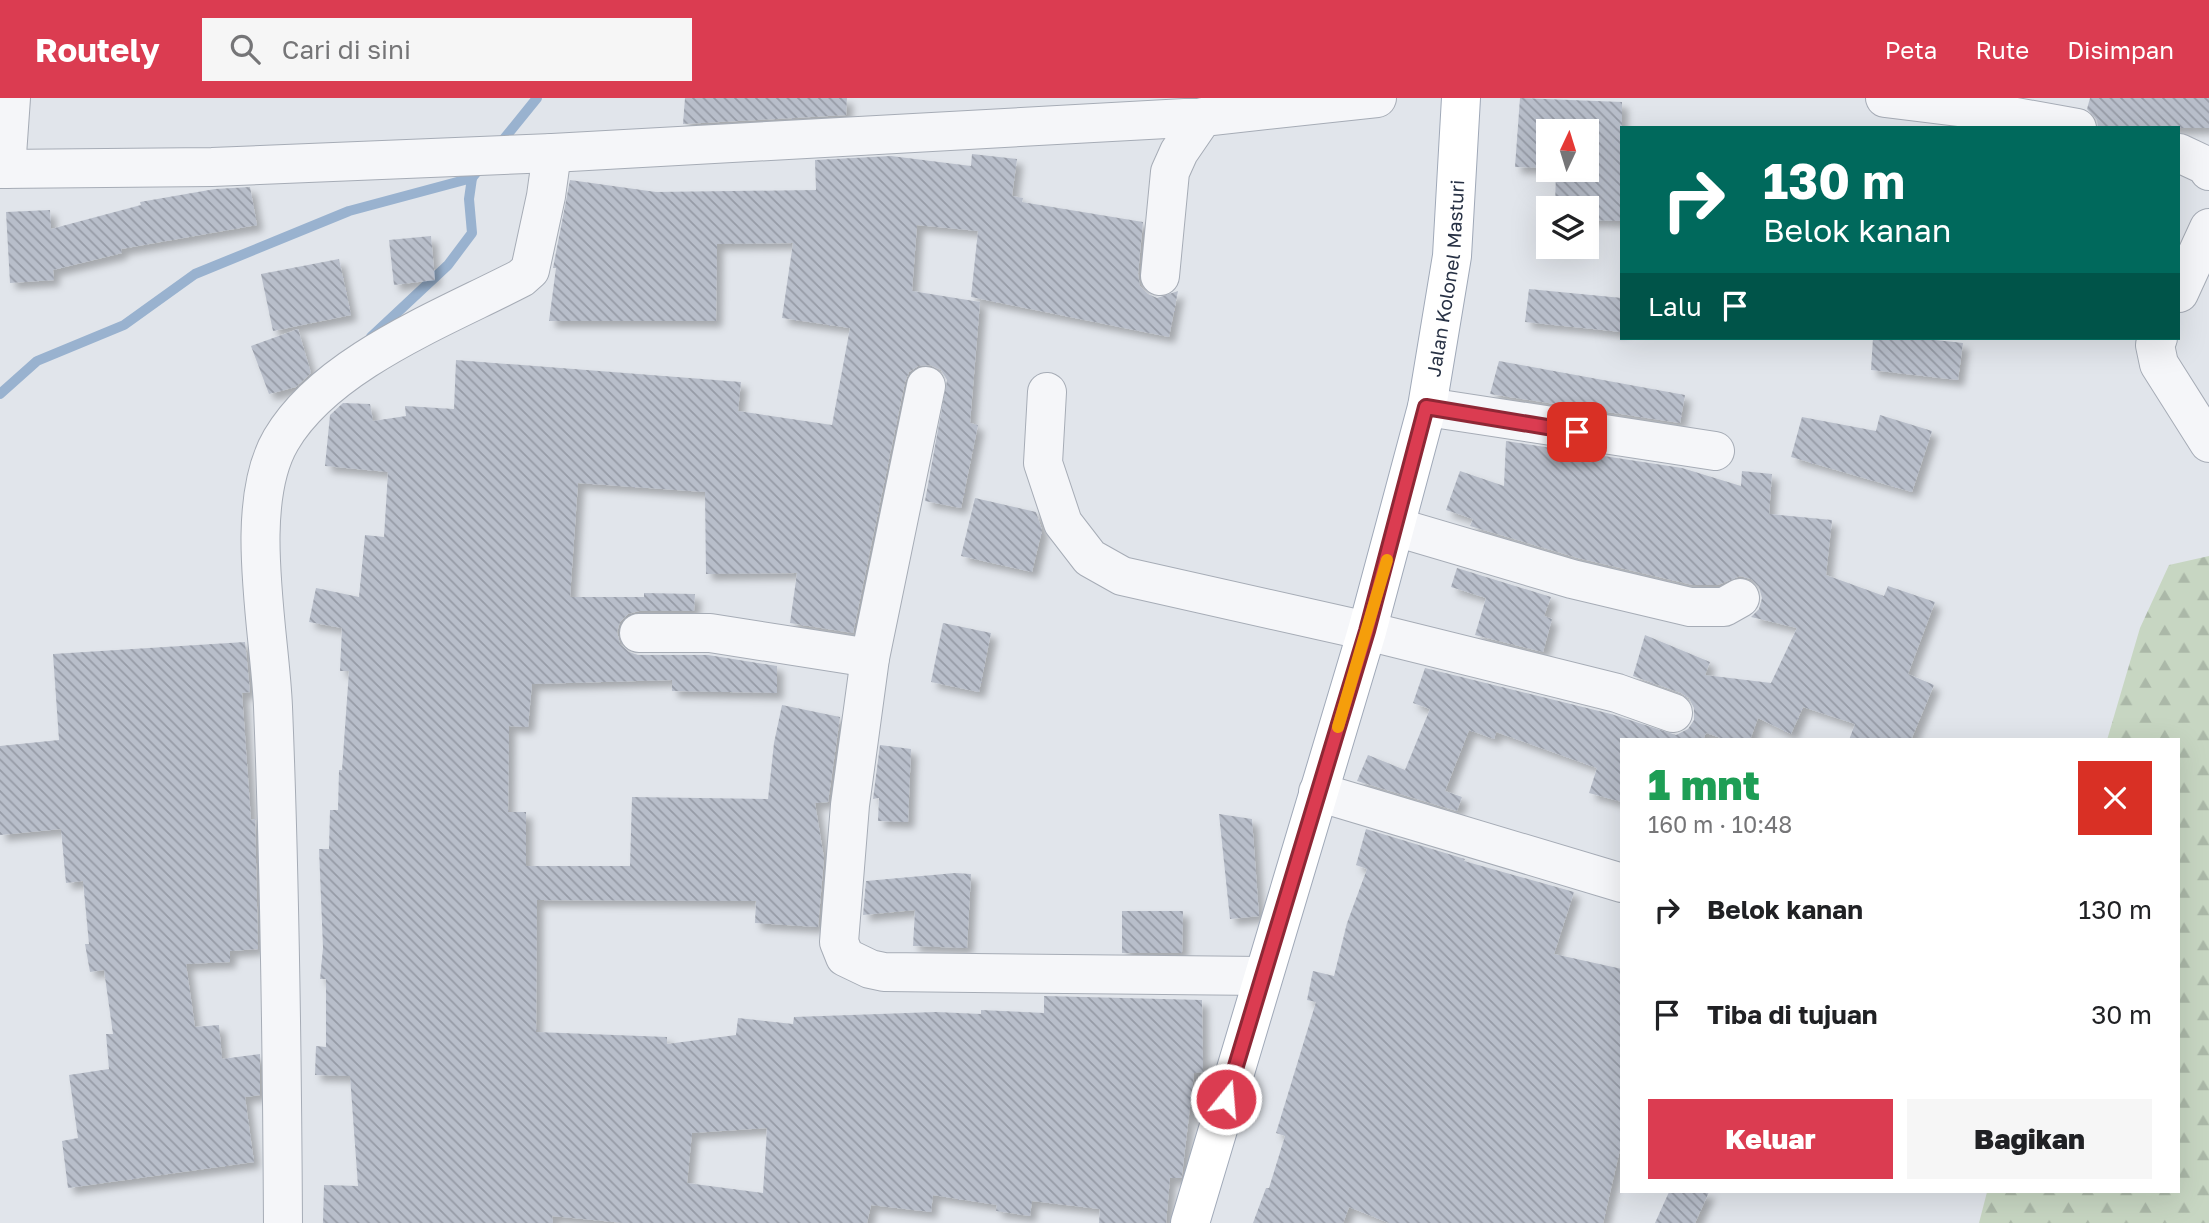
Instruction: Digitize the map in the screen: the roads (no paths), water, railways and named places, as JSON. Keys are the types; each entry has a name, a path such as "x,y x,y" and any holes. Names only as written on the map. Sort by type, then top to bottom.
{"main road":[{"name":"Jalan Kolonel Masturi","path":"1190,1223 1367,631 1426,407 1452,256 1461,98"}],"street":[{"path":"11,98 3,169 212,167 552,153 1203,117 1377,98"},
{"path":"1885,98 1966,108 2066,126"},
{"path":"1160,276 1170,172 1179,152 1203,117"},
{"path":"283,1223 273,705 265,617 262,529 264,485 281,440 313,401 356,364 521,278 530,270 552,153"},
{"path":"2180,153 2207,166 2209,171"},
{"path":"2180,291 2209,228"},
{"path":"2157,340 2155,345 2159,364 2209,443"},
{"path":"926,386 870,658 850,805 839,942 845,957 870,969 884,972 1263,976"},
{"path":"1046,392 1043,463 1063,523 1090,558 1122,576 1367,631 1454,655 1617,692 1673,713"},
{"path":"1426,407 1715,451"},
{"path":"1396,527 1572,579 1690,607 1724,607 1740,598"},
{"path":"639,633 710,633 870,658"},
{"path":"1318,792 1620,882"}],"waterway":[{"path":"499,145 537,98"},
{"path":"0,394 37,361 124,325 195,274 349,211 472,178 476,173"},
{"path":"371,337 448,265 472,233 469,199 472,178"}]}
